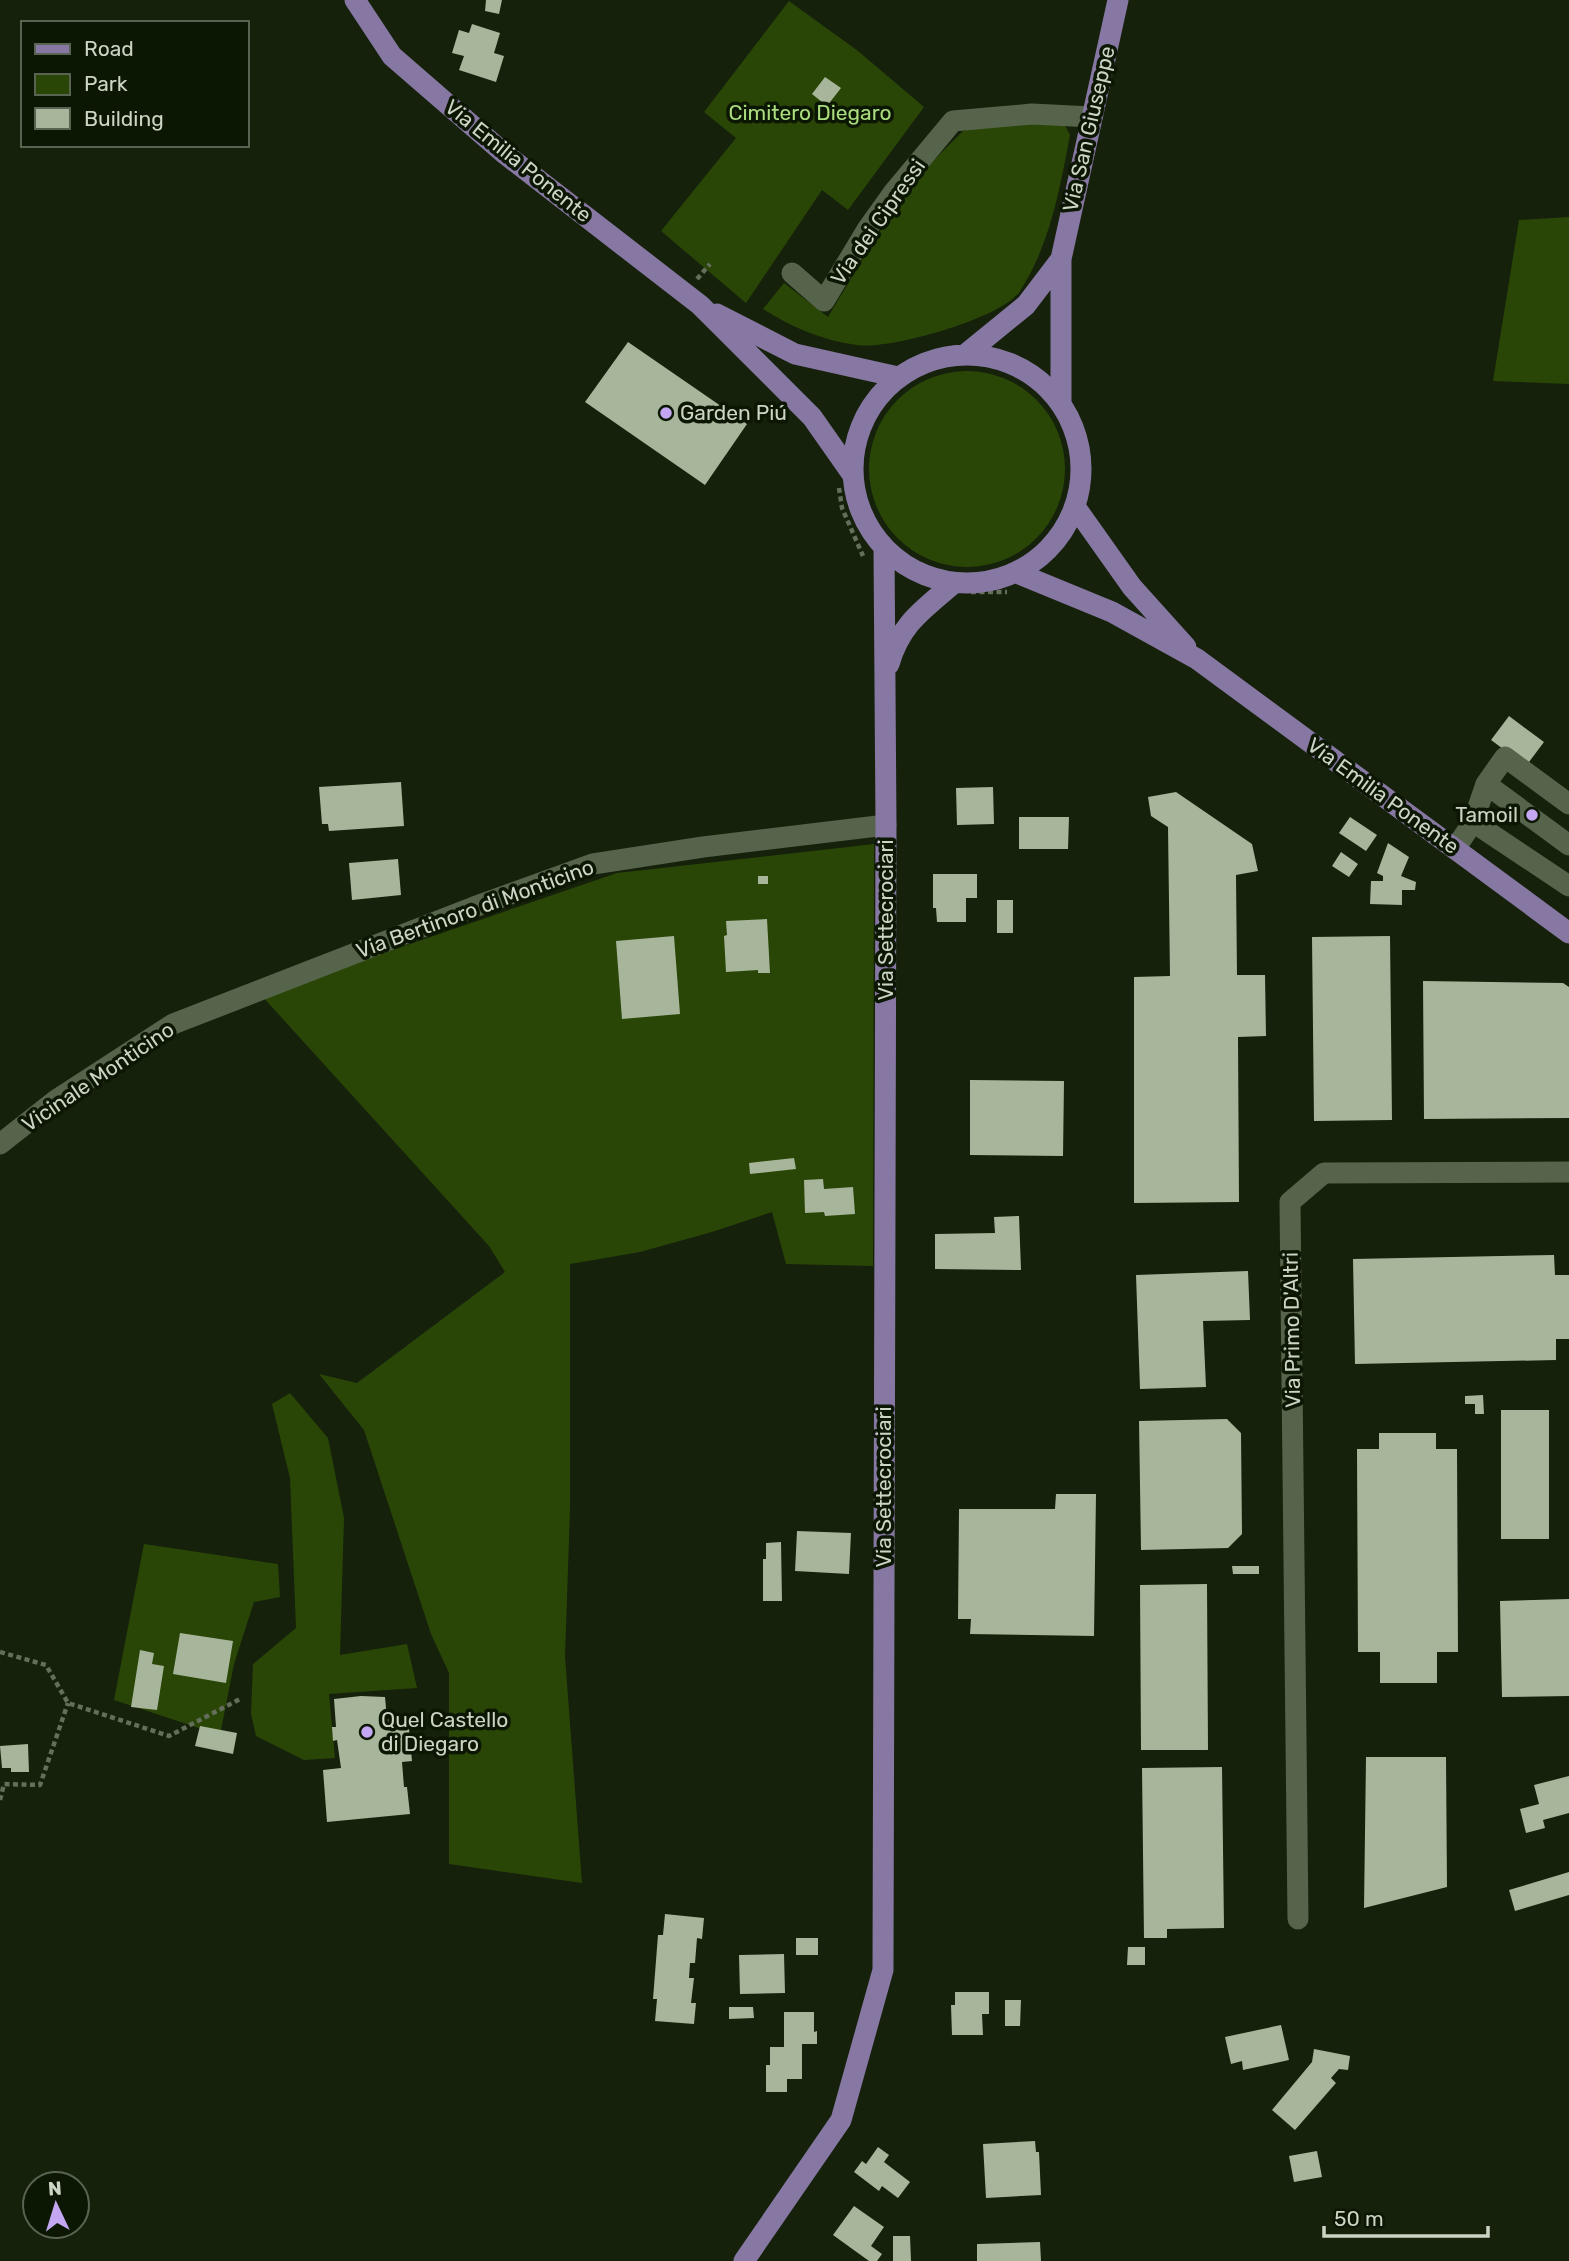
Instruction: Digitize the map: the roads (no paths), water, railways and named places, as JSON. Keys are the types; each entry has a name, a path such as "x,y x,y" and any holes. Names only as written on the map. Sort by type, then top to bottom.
{"main road":[{"name":"Via Emilia Ponente","path":"355,0 392,56 505,154 692,300 812,417 845,479"},
{"name":"Via San Giuseppe","path":"1061,401 1061,259 1118,0"},
{"name":"Via San Giuseppe","path":"966,354 1026,305 1061,259"},
{"name":"Via Emilia Ponente","path":"692,300 795,354 898,377"},
{"path":"966,354 1003,359 1035,375 1061,401 1078,435 1083,472 1076,508 1062,535 1015,583 986,582 961,588 916,572 884,548 867,526 845,479 856,437 872,404 898,377 930,360 966,354"},
{"name":"Via Emilia Ponente","path":"1076,508 1132,587 1197,659"},
{"name":"Via Settecrociari","path":"744,2261 841,2120 883,1970 886,825 884,548"},
{"name":"Via Emilia Ponente","path":"1015,583 1112,612 1197,659 1569,933"},
{"name":"Via Settecrociari","path":"885,676 895,643 910,621 961,588"}],"street":[{"name":"Via dei Cipressi","path":"792,273 824,301 887,201 953,121 1032,114 1092,117"},
{"path":"1455,849 1473,822 1486,784 1506,757 1569,804"},
{"path":"1486,784 1569,845"},
{"path":"1473,822 1569,886"},
{"name":"Via Bertinoro di Monticino","path":"238,998 593,864 703,847 886,825"},
{"name":"Vicinale Monticino","path":"0,1144 56,1100 173,1024 238,998"},
{"name":"Via Primo D'Altri","path":"1298,1919 1290,1202 1324,1173 1569,1172"}],"place":[{"name":"Garden Piú","path":"666,413"},
{"name":"Tamoil","path":"1532,815"},
{"name":"Quel Castello di Diegaro","path":"367,1732"}],"park label":[{"name":"Cimitero Diegaro","path":"810,113"}]}
